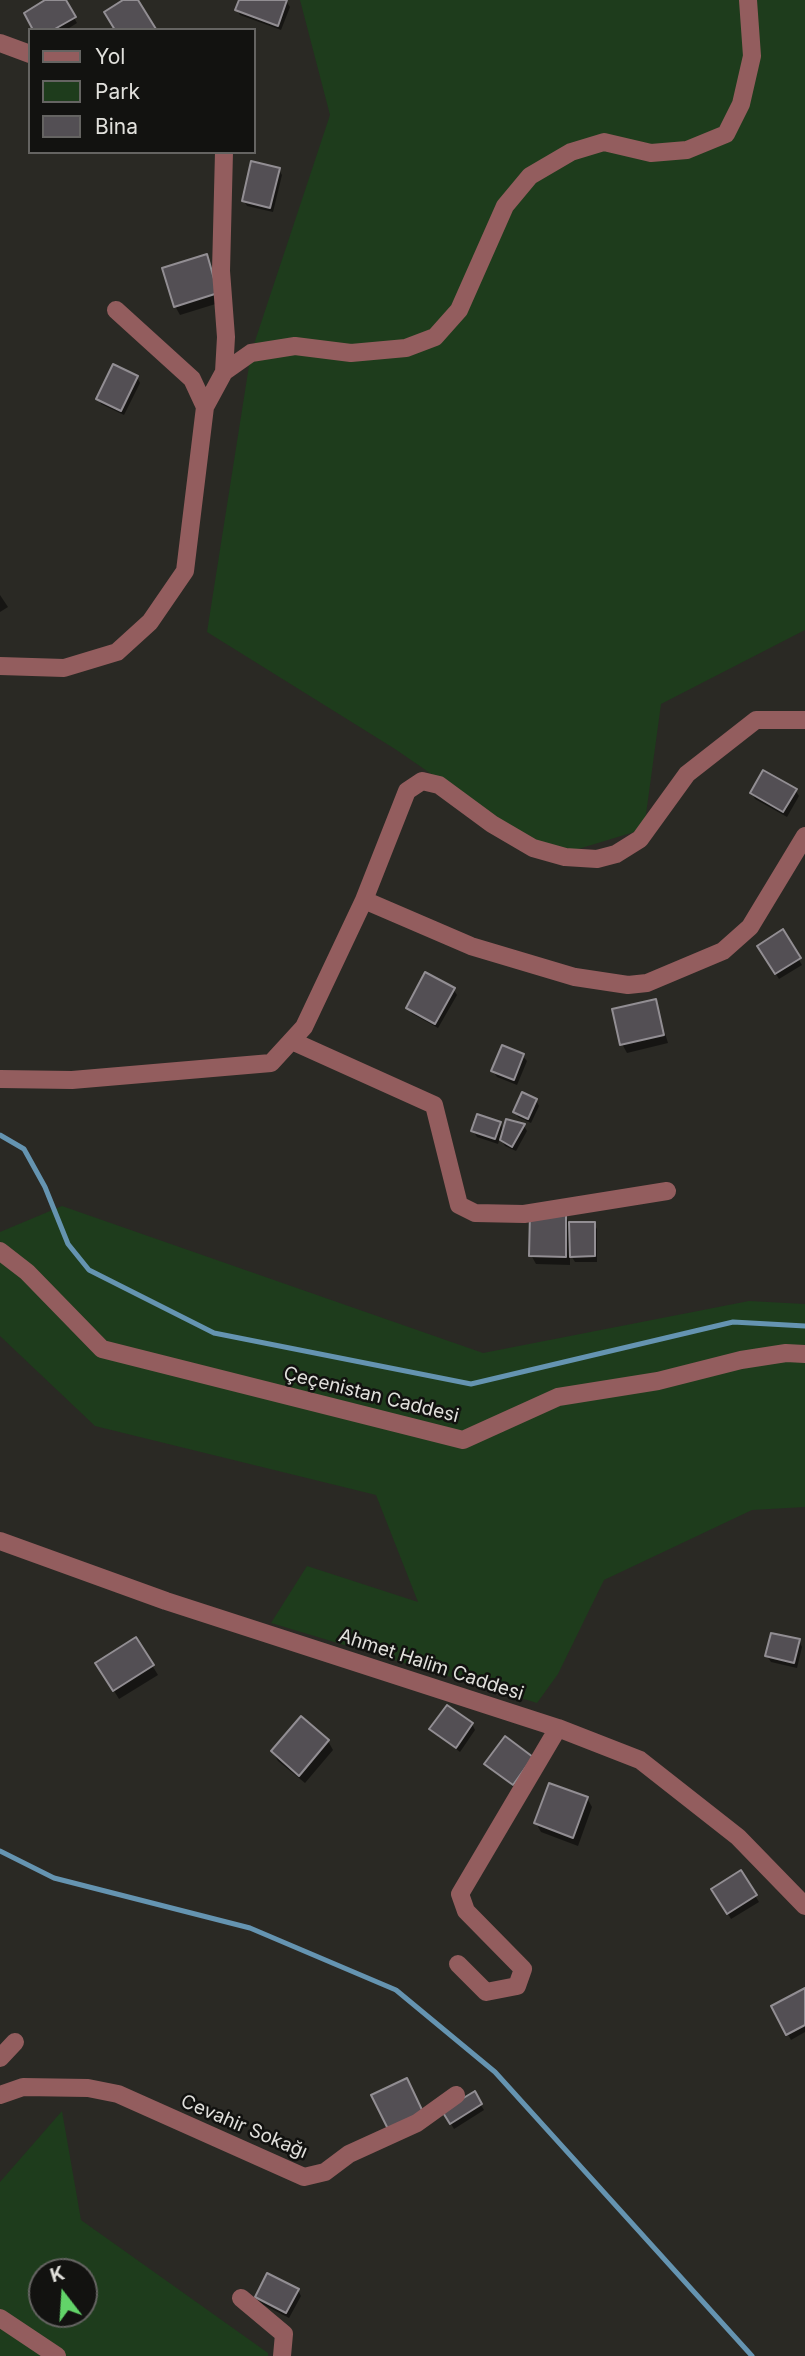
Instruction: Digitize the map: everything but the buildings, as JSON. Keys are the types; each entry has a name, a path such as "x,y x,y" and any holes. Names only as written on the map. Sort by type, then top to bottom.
{"street":[{"path":"224,372 251,353 295,346 351,353 406,348 435,337 458,310 505,206 530,176 571,152 604,142 651,153 687,150 726,134 741,104 752,56 748,0"},
{"path":"0,43 28,53"},
{"path":"0,666 64,668 117,652 150,622 185,572 205,407 224,372 226,337 221,271 223,154"},
{"path":"116,310 192,379 205,407"},
{"path":"0,1079 72,1080 271,1063 304,1027 364,900 407,791 422,781 439,785 533,848 565,857 597,859 616,854 639,839 687,775 756,720 805,720"},
{"path":"364,900 471,946 575,977 628,985 647,984 723,951 750,927 805,836"},
{"path":"292,1041 434,1105 459,1205 474,1213 524,1214 667,1191"},
{"name":"Çeçenistan Caddesi","path":"0,1251 27,1272 102,1349 463,1440 558,1397 659,1381 741,1360 786,1353 805,1354"},
{"name":"Ahmet Halim Caddesi","path":"0,1541 166,1601 558,1728 640,1760 738,1837 805,1906"},
{"path":"458,1964 486,1992 517,1986 523,1969 466,1911 460,1895 558,1728"},
{"path":"0,2058 15,2042"},
{"name":"Cevahir Sokağı","path":"0,2095 23,2087 88,2088 118,2094 304,2177 325,2172 349,2154 417,2123 456,2095"},
{"path":"241,2298 284,2333 282,2356"},
{"path":"0,2318 57,2356"}],"green space":[{"path":"300,0 805,0 805,630 661,704 644,829 552,857 395,749 207,632 251,353 330,115"},
{"path":"62,1206 483,1353 749,1301 805,1304 805,1507 752,1510 604,1580 558,1674 537,1703 271,1623 307,1566 418,1602 376,1495 95,1426 0,1336 0,1232"},
{"path":"62,2111 81,2220 268,2353 268,2356 0,2356 0,2182"}],"waterway":[{"path":"0,1135 24,1149 45,1187 68,1244 89,1270 214,1333 471,1384 733,1322 805,1326"},
{"path":"0,1851 54,1878 250,1928 396,1990 495,2072 752,2356"}]}
